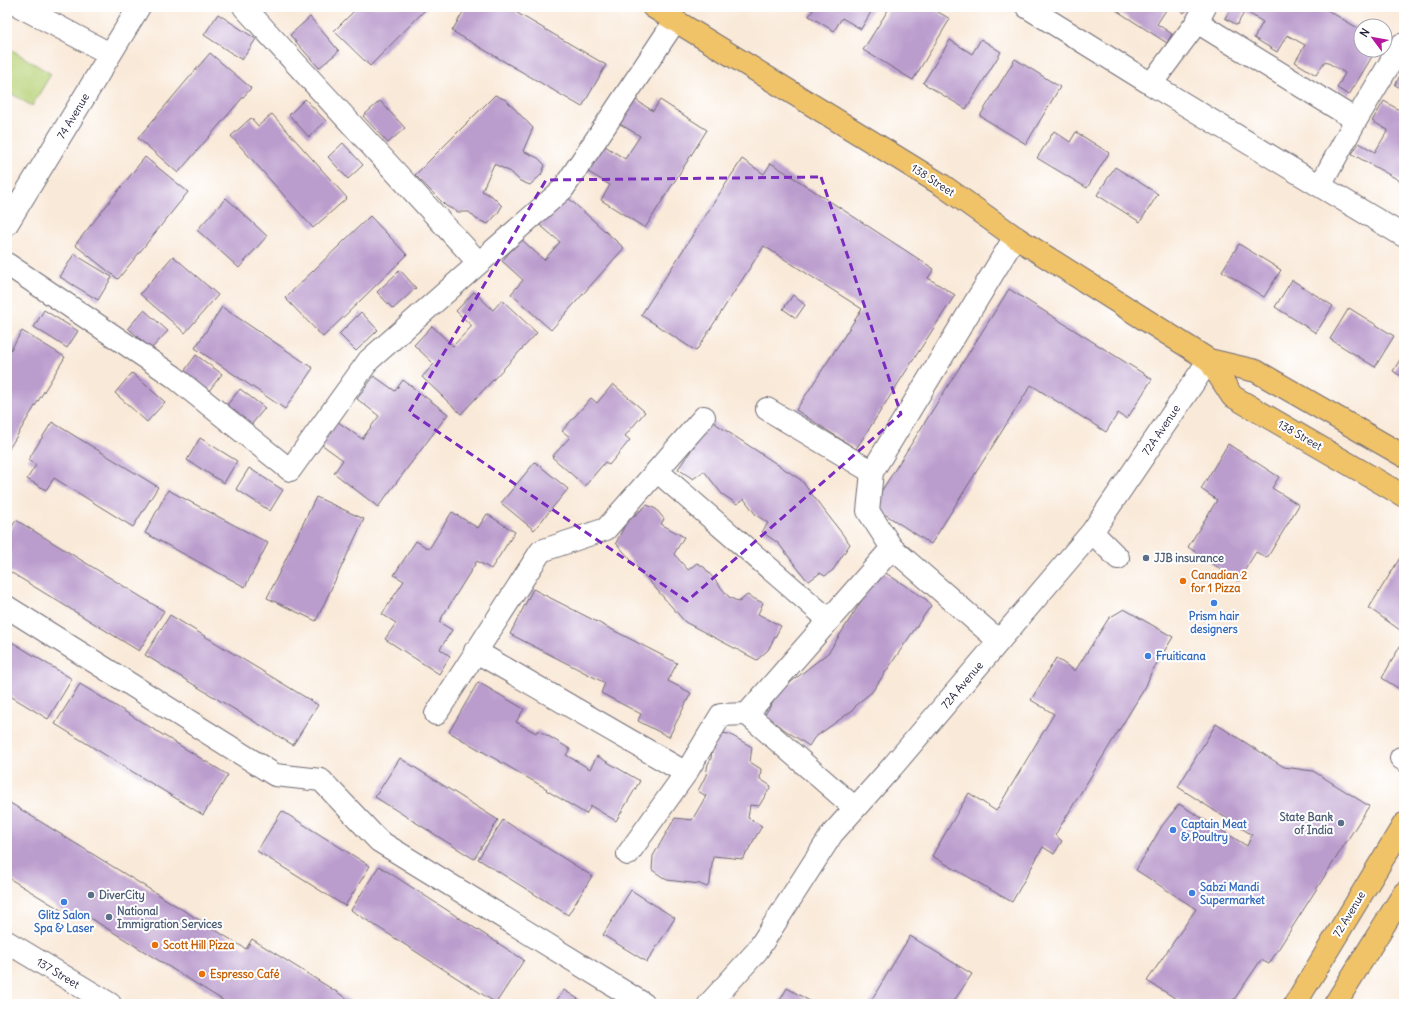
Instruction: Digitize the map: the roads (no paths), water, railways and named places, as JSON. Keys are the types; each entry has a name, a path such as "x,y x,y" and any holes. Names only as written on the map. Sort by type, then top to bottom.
{"main road":[{"name":"138 Street","path":"653,7 942,185 1015,237 1209,360 1256,371 1404,456"},
{"name":"138 Street","path":"1209,360 1232,396 1404,496"},
{"name":"72 Avenue","path":"1295,1004 1404,824"},
{"path":"1336,1004 1404,893"}],"street":[{"path":"21,7 110,54"},
{"name":"74 Avenue","path":"7,224 139,7"},
{"path":"244,7 479,263"},
{"path":"1027,7 1404,236"},
{"path":"1152,84 1201,14 1356,120"},
{"path":"7,264 173,376 290,470 369,360 563,190 675,21"},
{"path":"1320,186 1356,120 1401,45"},
{"path":"999,641 892,548 868,511 872,472 1015,237"},
{"name":"72A Avenue","path":"709,1004 757,951 832,834 1092,532 1209,360"},
{"path":"767,409 872,472"},
{"path":"436,714 475,651 541,551 606,529 704,417"},
{"path":"657,471 829,620"},
{"path":"1092,532 1118,558"},
{"path":"628,854 686,773 721,716 747,714 892,548"},
{"path":"7,607 275,775 321,780 379,841 644,1004"},
{"path":"475,651 686,773"},
{"path":"747,714 855,808"},
{"name":"137 Street","path":"7,942 110,1004"}],"place":[{"name":"JJB insurance","path":"1146,558"},
{"name":"Canadian 2 for 1 Pizza","path":"1183,581"},
{"name":"Prism hair designers","path":"1214,603"},
{"name":"Fruiticana","path":"1148,656"},
{"name":"State Bank of India","path":"1341,823"},
{"name":"Captain Meat & Poultry","path":"1173,830"},
{"name":"Sabzi Mandi Supermarket","path":"1192,893"},
{"name":"DiverCity","path":"91,895"},
{"name":"Glitz Salon Spa & Laser","path":"64,902"},
{"name":"National Immigration Services","path":"109,917"},
{"name":"Scott Hill Pizza","path":"155,945"},
{"name":"Espresso Café","path":"202,974"}]}
